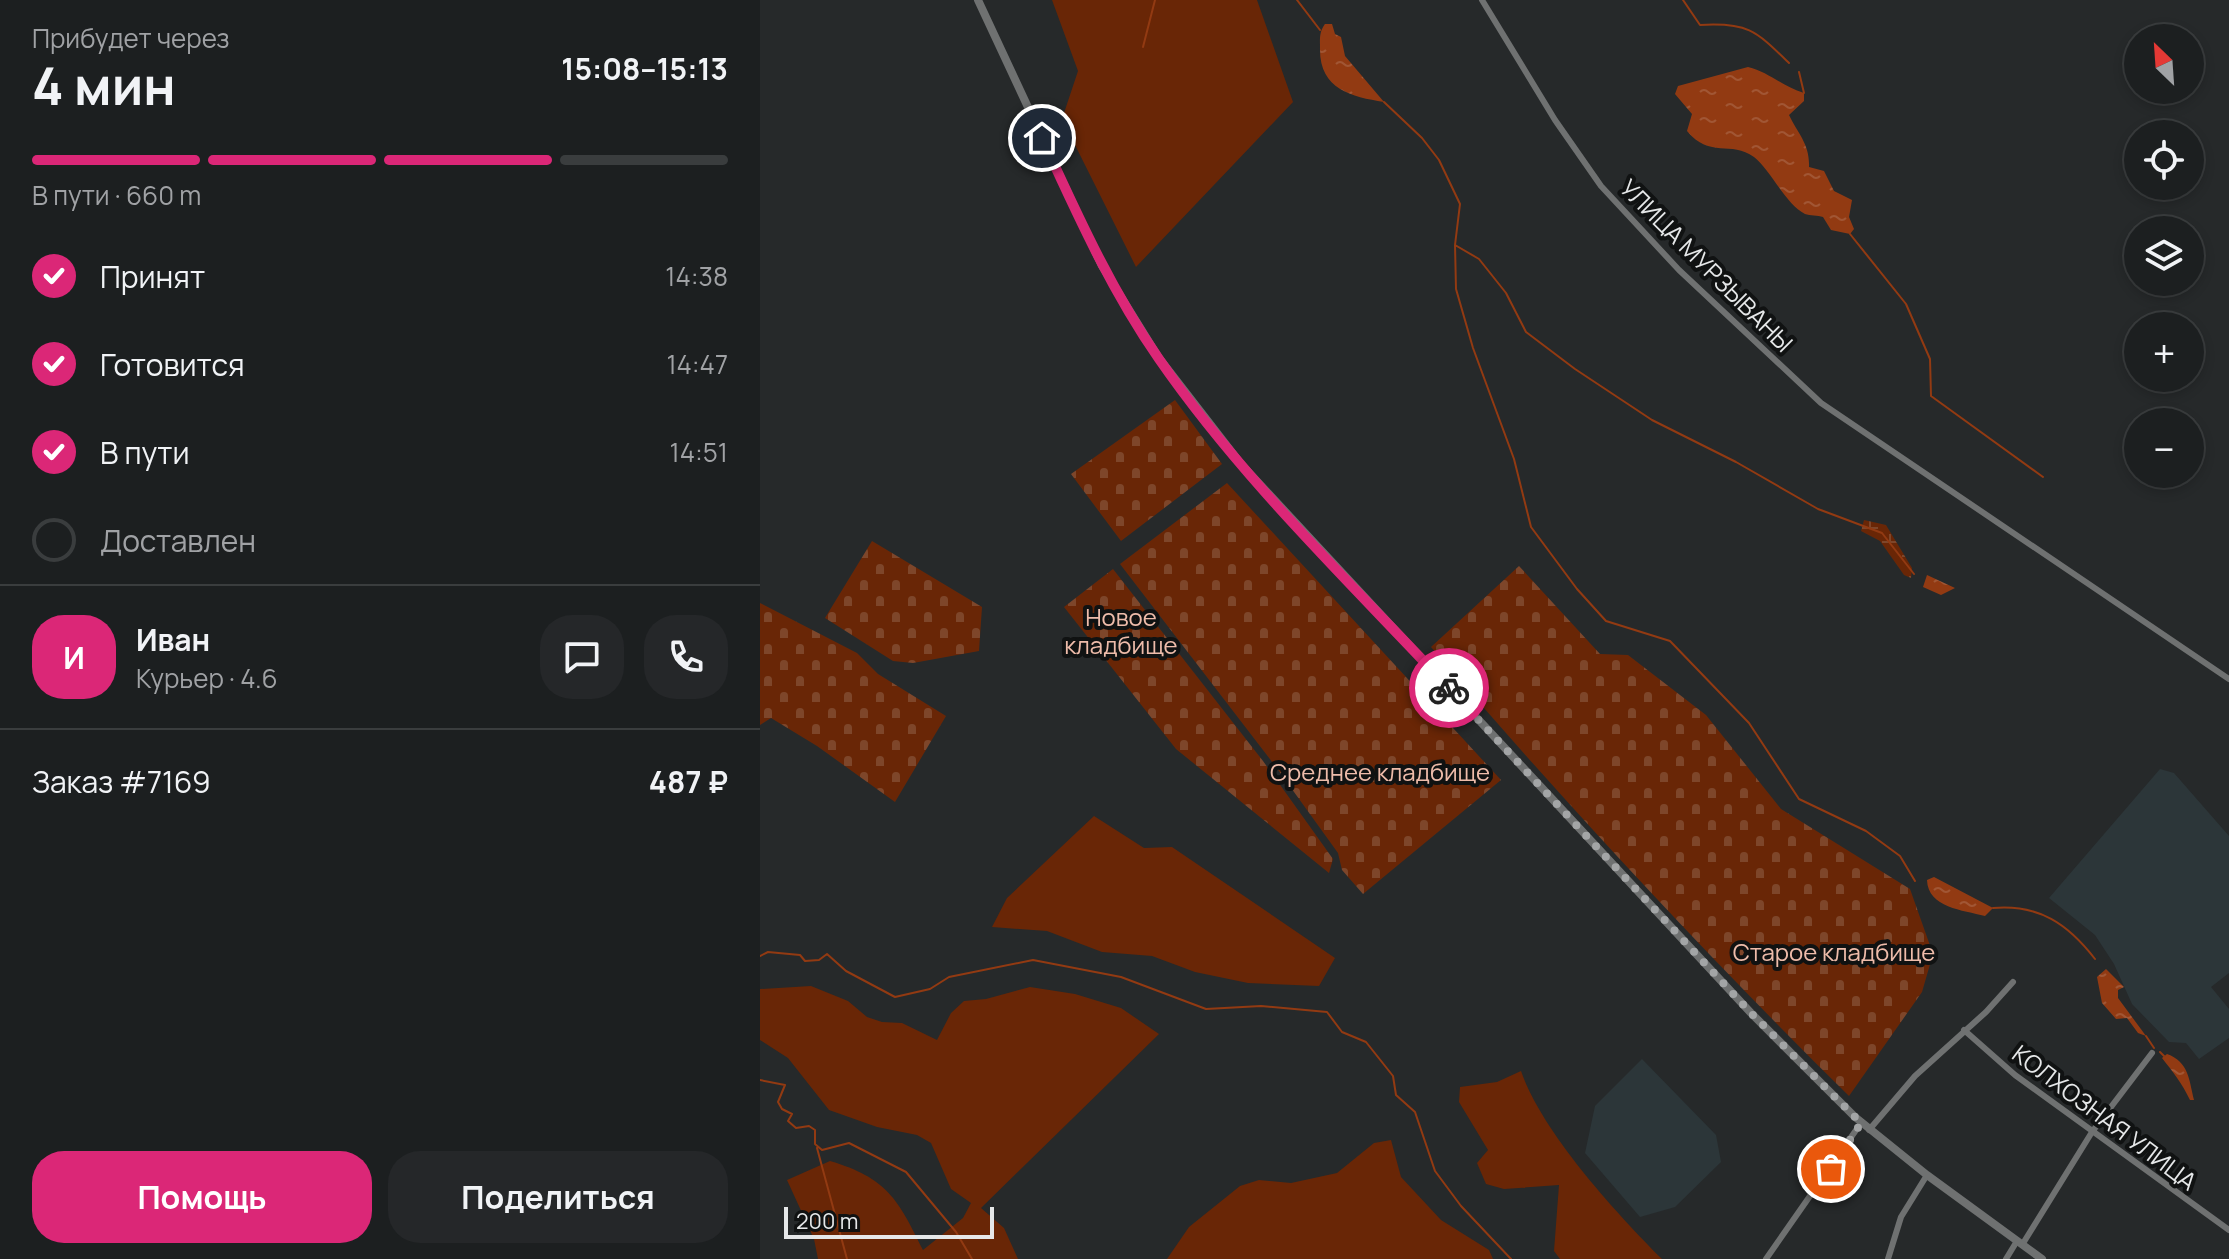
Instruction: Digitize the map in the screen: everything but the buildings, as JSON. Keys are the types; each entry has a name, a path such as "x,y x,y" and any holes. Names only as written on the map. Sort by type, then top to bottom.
{"street":[{"path":"978,0 1102,266 1159,358 1206,422 1751,1013 1865,1126 2042,1259"},
{"name":"УЛИЦА МУРЗЫВАНЫ","path":"1482,0 1555,120 1601,186 1679,270 1821,403 2229,679"},
{"path":"1766,1259 1865,1126 1986,1012 2013,982"},
{"name":"КОЛХОЗНАЯ УЛИЦА","path":"1964,1030 2015,1075 2229,1230"},
{"path":"2006,1259 2092,1132 2152,1053"},
{"path":"1888,1259 1901,1217 1927,1175"}],"shaded area":[{"path":"2160,769 2174,773 2229,836 2229,973 2211,987 2229,1009 2229,1038 2199,1059 2186,1043 2169,1042 2132,1004 2114,964 2095,935 2049,898"},
{"path":"1642,1059 1716,1135 1721,1162 1675,1207 1640,1217 1585,1153 1595,1106"}],"green space":[{"path":"1052,0 1257,0 1293,102 1136,267 1062,119 1078,71"},
{"path":"1175,400 1222,464 1121,541 1071,474"},
{"name":"Среднее кладбище","path":"1227,483 1501,780 1363,894 1342,870 1338,853 1276,767 1120,564"},
{"path":"1864,520 1886,525 1912,568 1911,578 1904,575 1880,541 1861,531"},
{"path":"872,541 982,607 979,651 913,663 893,661 825,618"},
{"name":"Старое кладбище","path":"1519,566 1600,654 1628,655 1706,715 1781,809 1910,889 1933,954 1922,992 1849,1096 1635,876 1431,647"},
{"name":"Новое кладбище","path":"1113,569 1263,761 1333,859 1329,873 1176,749 1064,607"},
{"path":"760,603 857,653 878,674 946,716 895,802 817,746 771,718 760,725"},
{"path":"1094,816 1144,848 1172,847 1335,958 1319,986 1248,983 1195,972 1152,956 1102,952 1047,931 992,927 1007,898"},
{"path":"811,986 848,1001 867,1017 902,1023 937,1040 951,1013 964,1001 986,999 1030,987 1075,994 1121,1008 1159,1034 981,1208 1004,1228 1018,1259 818,1259 814,1239 787,1180 830,1161 878,1183 898,1204 923,1250 963,1218 971,1203 951,1189 931,1143 917,1135 877,1127 829,1110 788,1058 760,1040 760,989"},
{"path":"1521,1071 1545,1120 1582,1171 1662,1259 1560,1259 1554,1251 1559,1185 1504,1189 1486,1184 1477,1163 1488,1150 1459,1102 1460,1087 1497,1082"},
{"path":"1391,1140 1401,1177 1441,1220 1489,1250 1493,1259 1167,1259 1189,1227 1240,1186 1259,1180 1291,1183 1337,1173 1374,1143"}],"water":[{"path":"1325,24 1332,24 1335,34 1341,37 1345,56 1384,102 1349,94 1331,82 1321,62 1320,36"},
{"path":"1748,67 1804,93 1804,101 1789,115 1805,145 1809,167 1824,171 1834,191 1852,200 1849,217 1854,229 1850,234 1831,230 1823,217 1807,215 1798,209 1754,157 1745,152 1704,144 1687,131 1692,114 1675,94 1678,86"},
{"path":"1927,575 1955,588 1941,595 1923,587"},
{"path":"1934,877 1993,908 1985,916 1940,902 1929,889 1927,880"},
{"path":"2106,969 2124,987 2118,990 2118,998 2146,1036 2138,1033 2127,1018 2116,1019 2102,1003 2097,977"},
{"path":"2167,1054 2184,1067 2194,1100 2190,1100 2162,1058"}],"waterway":[{"path":"1143,47 1155,0"},
{"path":"1297,0 1320,30"},
{"path":"1683,0 1700,25 1741,27 1759,36 1789,63"},
{"path":"1799,72 1804,93"},
{"path":"1384,102 1422,138 1439,160 1460,204 1455,245 1456,289 1473,348 1514,459 1531,527 1577,589 1606,621 1670,641 1749,723 1799,799 1866,831 1900,856 1915,881"},
{"path":"1850,234 1906,304 1930,359 1931,396 2043,477"},
{"path":"1455,245 1479,259 1506,293 1526,332 1575,369 1652,420 1736,462 1818,509 1882,533 1914,574"},
{"path":"1993,908 2025,909 2051,919 2063,926 2095,959"},
{"path":"760,956 768,952 800,955 805,961 819,960 827,954 846,971 895,997 930,989 949,977 1033,960 1121,977 1206,1009 1261,1006 1327,1012 1342,1032 1366,1042 1393,1076 1396,1095 1415,1112 1435,1171 1461,1206 1511,1259"},
{"path":"2146,1036 2154,1048"},
{"path":"2160,1052 2164,1056"},
{"path":"760,1080 785,1085 778,1102 782,1109 792,1114 788,1121 796,1128 809,1126 815,1130 815,1144 822,1150 849,1143 906,1172 956,1232 972,1259"},
{"path":"817,1148 847,1259"}],"way so far":[{"path":"1449,688 1751,1013 1861,1123 1831,1169"}],"route":[{"path":"1042,138 1102,266 1159,358 1190,401 1241,464 1449,688"}]}
